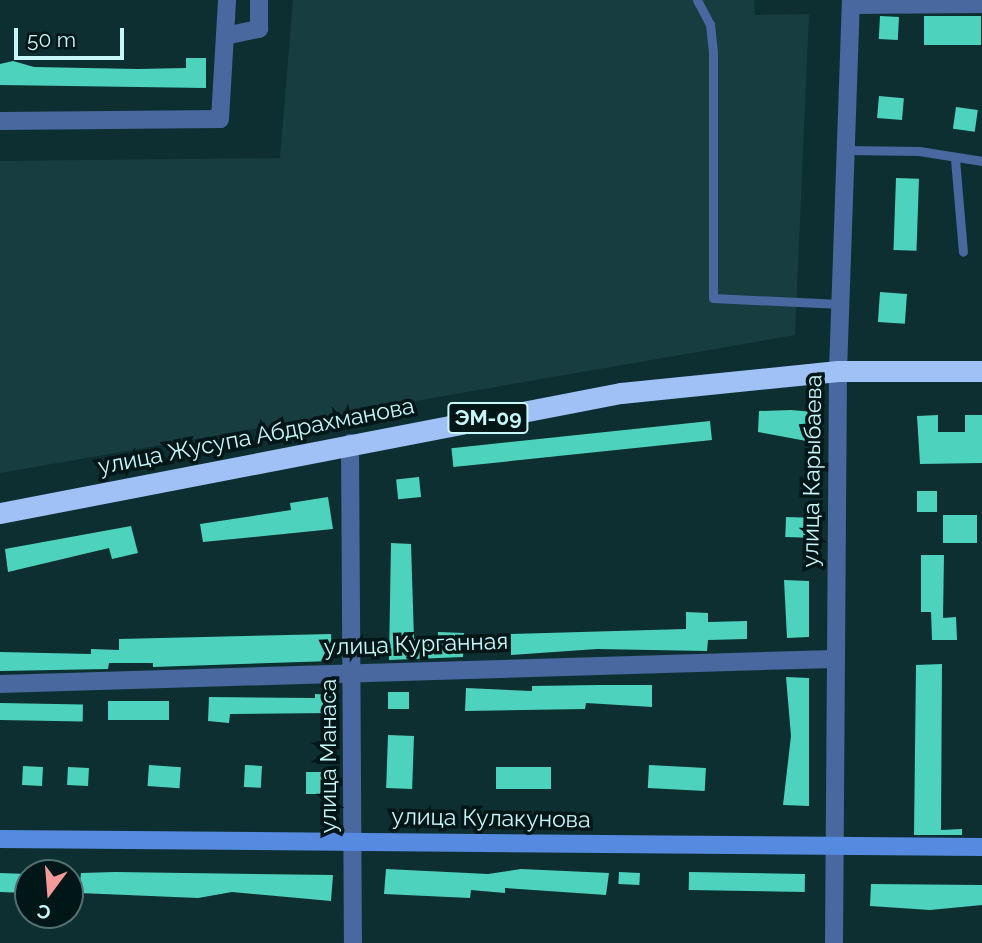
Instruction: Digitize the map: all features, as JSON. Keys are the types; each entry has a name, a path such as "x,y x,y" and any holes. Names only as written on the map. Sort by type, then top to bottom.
{"highway":[{"name":"улица Жусупа Абдрахманова","path":"0,513 350,443 621,393 838,370 982,371"}],"street":[{"path":"0,121 220,119 227,0"},
{"path":"225,36 258,29 259,0"},
{"path":"851,3 982,4"},
{"name":"улица Карыбаева","path":"834,943 838,370 851,3"},
{"name":"улица Манаса","path":"350,443 353,943"},
{"name":"улица Курганная","path":"0,684 352,670 834,659"},
{"name":"улица Кулакунова","path":"0,839 982,847"}],"lane":[{"path":"697,0 709,24 713,52 713,298 841,304"},
{"path":"846,150 919,151 955,159 982,161"},
{"path":"955,159 963,252"}],"shaded area":[{"path":"293,0 754,0 755,15 809,14 795,335 0,473 0,161 280,158"}],"building":[{"path":"880,16 899,17 898,40 879,39"},
{"path":"924,16 981,16 981,45 924,45"},
{"path":"186,58 206,58 206,88 0,85 0,64 13,61 34,67 138,69 186,68"},
{"path":"879,96 904,98 902,120 877,118"},
{"path":"956,107 978,110 975,132 953,129"},
{"path":"896,178 919,179 916,251 893,250"},
{"path":"880,292 907,294 905,324 878,322"},
{"path":"759,411 814,412 812,442 758,432"},
{"path":"938,415 938,432 965,432 965,415 982,415 982,463 920,464 917,416"},
{"path":"710,421 712,440 453,467 451,448"},
{"path":"419,477 421,497 398,499 396,479"},
{"path":"917,491 937,491 937,512 917,512"},
{"path":"328,497 333,529 203,542 200,524 291,510 290,503"},
{"path":"943,515 977,515 977,543 943,543"},
{"path":"786,517 809,518 808,538 785,537"},
{"path":"131,526 138,553 112,559 109,548 8,572 5,549"},
{"path":"391,543 411,544 414,639 438,638 438,632 464,633 463,657 389,660"},
{"path":"921,555 944,555 943,618 956,617 957,640 932,640 931,612 921,612"},
{"path":"784,580 809,581 809,637 787,638"},
{"path":"686,612 708,613 708,622 747,621 747,639 708,640 707,651 597,649 511,655 511,634 686,629"},
{"path":"331,634 332,661 153,667 153,663 109,663 108,669 0,671 0,652 91,654 91,649 119,650 119,639"},
{"path":"942,664 941,830 962,829 962,835 914,835 916,665"},
{"path":"786,677 809,678 809,806 783,805 791,736"},
{"path":"652,685 652,707 586,703 585,709 465,711 466,688 532,691 532,686"},
{"path":"388,692 409,692 409,709 388,709"},
{"path":"315,694 334,695 333,713 230,714 229,723 208,721 209,697 315,698"},
{"path":"108,701 169,701 169,720 108,720"},
{"path":"0,703 83,704 83,721 0,720"},
{"path":"388,735 414,736 412,789 386,788"},
{"path":"149,765 181,767 179,788 148,786"},
{"path":"245,765 262,766 261,788 244,787"},
{"path":"649,765 706,768 705,791 648,788"},
{"path":"23,766 43,767 42,786 22,785"},
{"path":"68,767 89,768 88,786 67,785"},
{"path":"496,767 551,767 551,789 496,789"},
{"path":"306,772 333,772 333,794 306,794"},
{"path":"386,869 488,874 521,869 609,873 606,895 505,888 505,893 471,890 470,898 384,894"},
{"path":"619,872 640,873 639,885 618,884"},
{"path":"689,872 805,874 805,892 689,890"},
{"path":"0,873 14,873 14,893 0,892"},
{"path":"84,873 333,875 331,901 232,892 198,898 84,893"},
{"path":"871,884 982,885 982,905 930,910 870,906"}]}
